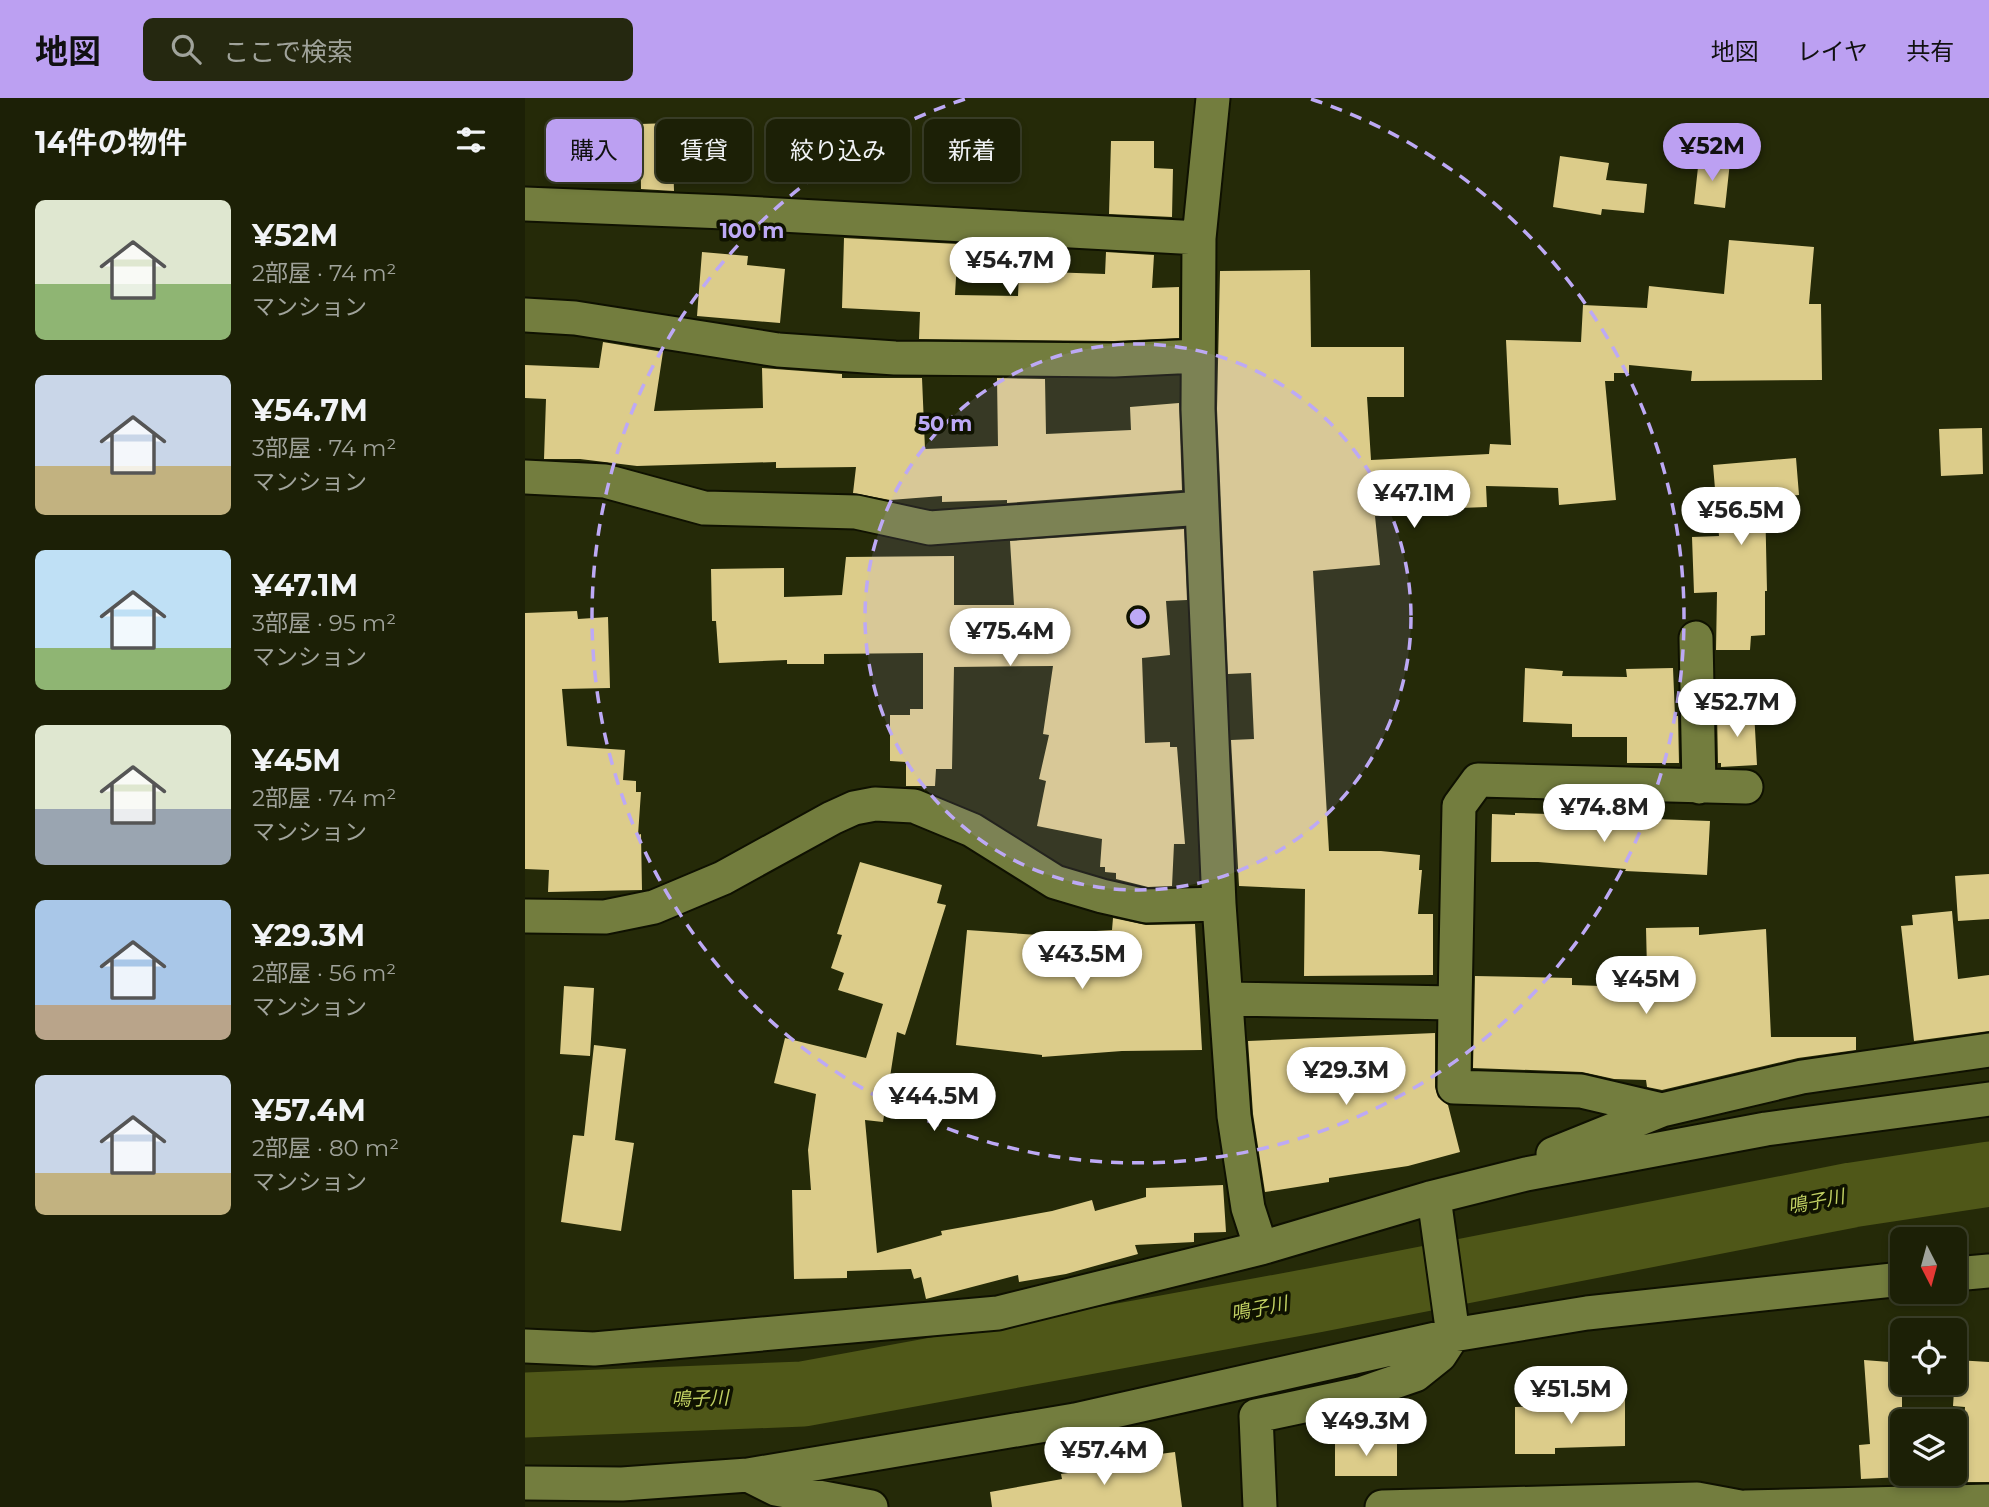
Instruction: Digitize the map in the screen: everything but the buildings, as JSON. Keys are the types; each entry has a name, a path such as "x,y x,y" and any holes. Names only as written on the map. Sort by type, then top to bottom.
{"street":[{"path":"1213,98 1199,238 1198,356 1202,508 1219,904 1234,1116 1248,1208 1261,1248"},
{"path":"525,204 1199,238"},
{"path":"525,315 575,318 778,351 895,358 1114,360 1198,356"},
{"path":"525,478 605,481 704,508 856,512 930,528 1202,508"},
{"path":"1696,638 1699,787"},
{"path":"1662,1110 1581,1091 1454,1087 1459,806 1478,780 1746,787"},
{"path":"525,916 605,917 654,907 723,878 832,818 854,808 874,804 914,806 972,830 1055,882 1102,896 1146,906 1219,904"},
{"path":"1226,999 1455,1003"},
{"path":"1526,1174 1552,1154 1662,1110 1803,1077 1989,1050"},
{"path":"525,1346 594,1349 998,1314 1433,1205 1526,1174 1766,1129 1989,1099"},
{"path":"1260,1507 1255,1416 1360,1394 1415,1375 1440,1355 1452,1327 1433,1205"},
{"path":"1967,1273 1989,1271"},
{"path":"525,1483 622,1484 748,1475 1075,1420 1452,1327 1890,1280"},
{"path":"748,1475 776,1489 871,1507"},
{"path":"1382,1507 1697,1499 1743,1507 1989,1501"}],"waterway":[{"name":"鳴子川","path":"525,1405 803,1394 1316,1300 1852,1195 1989,1174"}]}
